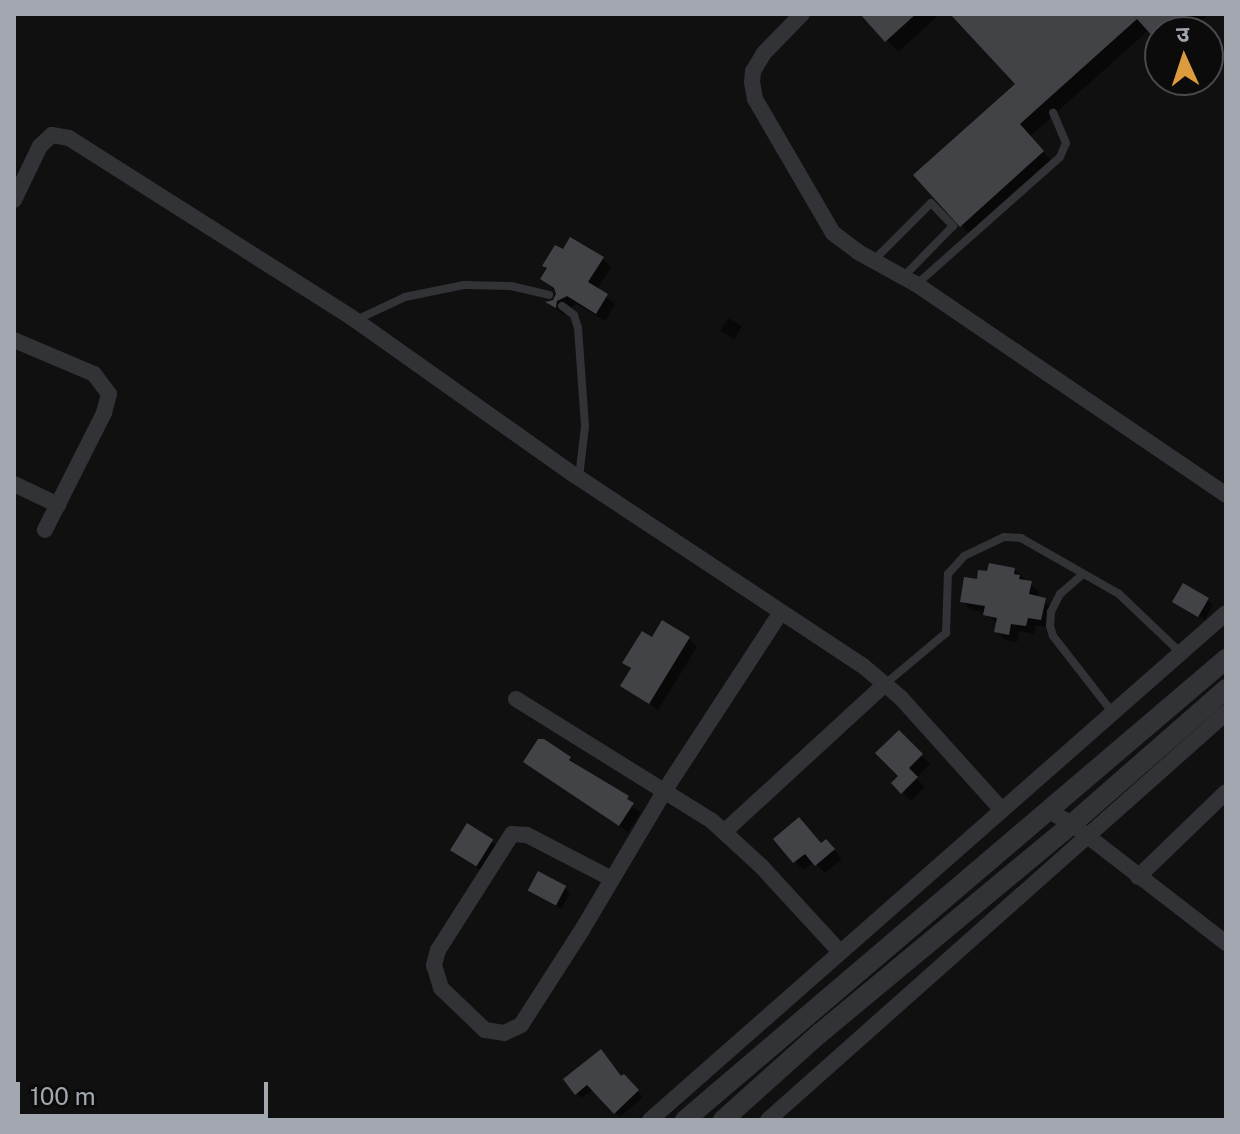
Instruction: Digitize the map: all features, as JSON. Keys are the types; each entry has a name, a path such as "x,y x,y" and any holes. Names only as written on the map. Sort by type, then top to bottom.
{"street":[{"path":"802,14 764,53 753,71 755,99 833,233 1226,495"},
{"path":"14,200 40,146 52,135 69,138 355,321 579,478 885,684 1002,810"},
{"path":"14,340 94,374 104,383 109,394 104,413 45,530"},
{"path":"14,484 58,505"},
{"path":"612,879 527,835 512,834 438,950 434,965 441,988 485,1030 514,1031 612,879 665,790 781,612"},
{"path":"650,1120 1226,613"},
{"path":"685,1120 1226,659"},
{"path":"724,832 885,684"},
{"path":"768,1120 1226,689"},
{"path":"516,699 665,790 724,832 840,952"},
{"path":"723,1120 819,1034 1226,713"},
{"path":"1138,877 1226,792"},
{"path":"1047,810 1079,830 1226,943"}],"lane":[{"path":"909,281 1060,157 1066,143 1053,113"},
{"path":"875,259 931,203 953,226 909,281"},
{"path":"355,321 405,297 464,285 511,286 549,295"},
{"path":"562,306 574,315 578,328 585,426 579,478"},
{"path":"885,684 946,633 948,574 964,556 989,541 1004,537 1021,538 1119,594 1181,653"},
{"path":"1083,574 1060,594 1051,612 1050,626 1053,636 1113,713"}],"building":[{"path":"860,14 916,14 885,42"},
{"path":"950,14 1185,14 1144,16 1144,27 1137,19 1020,124 1044,151 960,227 913,175 1015,84"},
{"path":"570,237 604,257 588,282 608,294 596,314 567,296 557,301 556,308 545,302 553,300 556,294 554,288 540,279 547,268 542,266 555,245 563,249"},
{"path":"989,563 1015,568 1014,574 1020,575 1019,579 1032,581 1029,594 1046,598 1041,620 1028,618 1026,626 1011,624 1009,635 994,632 997,618 983,615 985,606 960,602 964,577 977,579 978,570 987,571"},
{"path":"1183,583 1209,598 1198,617 1172,602"},
{"path":"662,620 690,637 649,704 620,686 631,668 622,663 642,631 652,637"},
{"path":"899,730 923,754 909,768 918,777 901,794 891,783 898,776 875,753"},
{"path":"538,739 544,739 571,757 569,760 629,796 627,799 634,803 619,826 523,762"},
{"path":"799,817 821,843 826,839 835,849 815,866 805,854 793,863 773,839"},
{"path":"467,823 493,839 476,867 450,850"},
{"path":"538,871 566,886 556,905 528,890"},
{"path":"601,1049 621,1076 624,1074 639,1090 614,1114 587,1085 575,1095 563,1079"}]}
